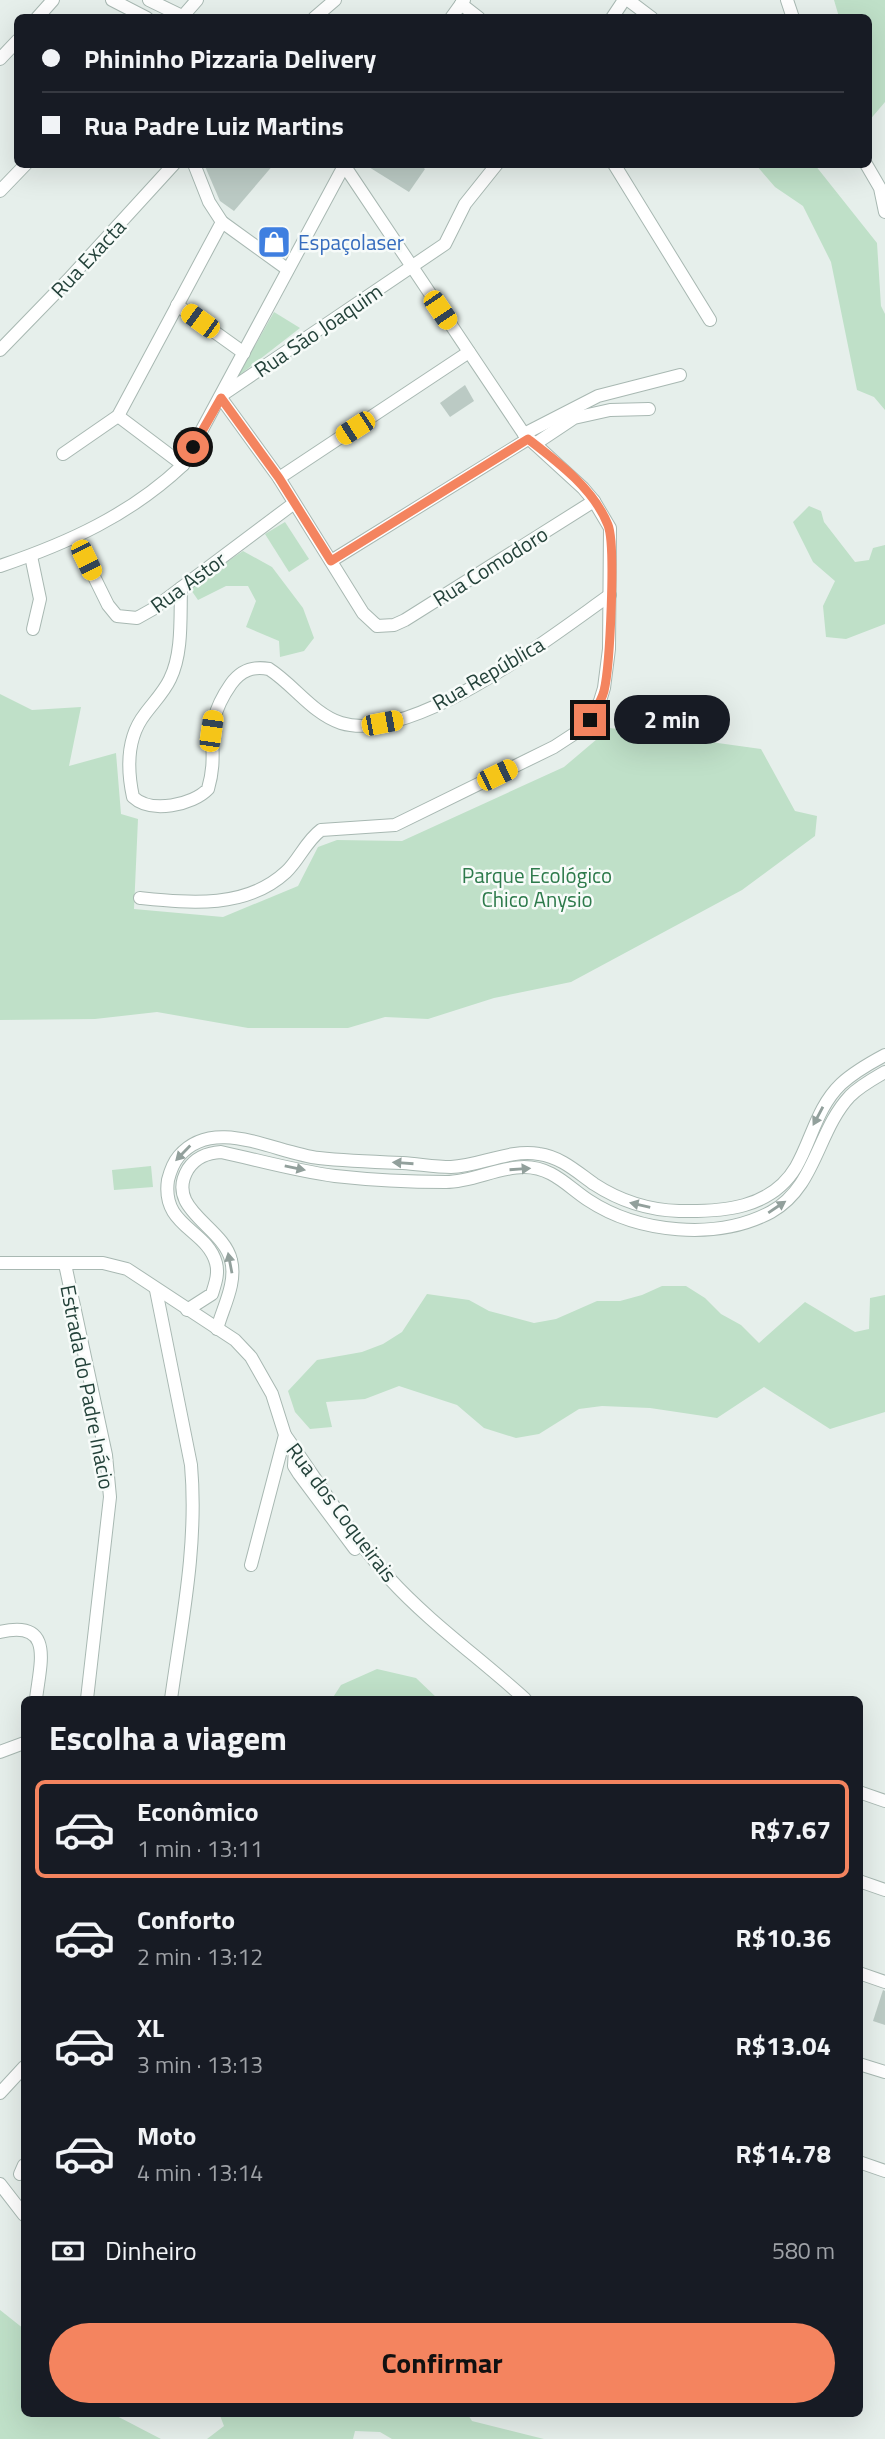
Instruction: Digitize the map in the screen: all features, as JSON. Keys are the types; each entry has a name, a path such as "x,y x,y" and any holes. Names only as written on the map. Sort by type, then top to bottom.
{"street":[{"path":"41,14 53,0"},
{"path":"112,0 138,14"},
{"path":"149,0 179,14"},
{"path":"319,14 335,0"},
{"path":"618,5 642,14"},
{"path":"0,191 22,168"},
{"name":"Rua Exacta","path":"0,350 170,168"},
{"path":"196,168 209,202 222,222 287,269"},
{"path":"0,566 75,538 156,491 183,465 223,396 287,269 342,168"},
{"path":"140,898 191,904 216,902 252,892 289,869 321,830 395,825 577,732 590,720 604,688 609,649 610,528 594,500 529,439 346,168"},
{"name":"Rua São Joaquim","path":"223,396 445,244 465,204 494,168"},
{"path":"616,168 710,320"},
{"path":"868,168 880,188 885,212"},
{"path":"63,454 118,416 222,222"},
{"path":"177,305 244,353"},
{"path":"279,478 469,352"},
{"path":"223,396 331,561 598,396 680,375"},
{"path":"529,439 574,418 610,410 649,409"},
{"path":"118,416 183,465"},
{"name":"Rua Comodoro","path":"331,561 371,623 384,627 405,620 594,500"},
{"name":"Rua Astor","path":"75,538 108,605 117,616 136,618 293,504"},
{"path":"31,556 40,599 33,629"},
{"name":"Rua República","path":"181,587 176,662 171,678 134,730 129,772 133,797 137,801 168,805 185,802 208,789 213,714 234,680 247,669 269,669 324,715 343,724 368,725 397,720 447,702 479,684 610,595"},
{"path":"187,1310 212,1294 216,1281 216,1262 205,1245 178,1220 170,1205 167,1189 170,1172 177,1157 190,1145 205,1138 221,1136 316,1158 453,1167 520,1153 539,1154 557,1159 624,1201 647,1207 676,1211 748,1206 782,1184 796,1167 810,1131 824,1105 840,1085 858,1070 885,1055"},
{"path":"217,1329 231,1286 231,1258 216,1235 190,1210 182,1188 190,1166 209,1153 220,1152 334,1176 449,1182 523,1167 551,1173 614,1216 670,1229 709,1228 754,1220 781,1206 809,1174 824,1138 851,1095 885,1072"},
{"path":"840,1085 851,1095"},
{"path":"427,1181 428,1165"},
{"path":"167,1189 182,1188"},
{"path":"748,1206 754,1220"},
{"name":"Estrada do Padre Inácio","path":"0,1263 65,1264 106,1455 110,1497 87,1696"},
{"path":"65,1264 103,1263 127,1269 235,1339 261,1371 272,1394 285,1435 251,1564"},
{"path":"156,1290 187,1444 194,1517 184,1621 172,1696"},
{"path":"204,1301 221,1312"},
{"name":"Rua dos Coqueirais","path":"285,1435 389,1578 428,1616 521,1696"},
{"path":"295,1449 294,1466 355,1549"},
{"path":"0,1632 19,1629 31,1632 40,1640 42,1651 36,1696"},
{"path":"0,1752 21,1744"},
{"path":"863,1793 885,1801"},
{"path":"863,1882 885,1890"},
{"path":"863,1974 885,1982"},
{"path":"863,2065 885,2072"},
{"path":"0,2093 21,2070"},
{"path":"863,2163 885,2171"},
{"path":"0,2184 21,2211"}],"green space":[{"path":"834,0 885,0 885,102 872,117 872,14 838,14"},
{"path":"759,168 817,168 877,243 881,306 885,314 885,410 874,397 857,390 831,262 803,206 775,187"},
{"path":"274,312 300,328 237,377"},
{"path":"809,506 821,511 824,522 855,562 869,560 873,548 885,545 885,624 846,639 826,637 823,606 835,581 813,562 793,522"},
{"path":"285,522 309,559 289,572 265,534"},
{"path":"243,551 272,567 303,608 314,638 304,651 280,657 279,641 246,627 256,601 248,586 226,586 198,600 189,587"},
{"name":"Parque Ecológico Chico Anysio","path":"0,694 32,710 81,707 69,766 116,753 121,814 138,819 134,909 223,917 298,886 318,847 337,840 402,841 564,767 610,728 761,749 795,811 817,816 815,836 742,890 571,982 494,998 428,1019 385,1017 348,1028 248,1028 157,1012 95,1019 0,1020"},
{"path":"151,1166 153,1187 114,1190 112,1170"},
{"path":"662,1286 686,1286 705,1298 721,1314 741,1325 759,1343 805,1302 855,1332 869,1329 870,1298 885,1295 885,1412 830,1429 764,1387 717,1418 650,1408 602,1406 579,1409 539,1434 516,1438 484,1428 457,1405 399,1386 365,1399 326,1402 332,1427 310,1429 295,1412 288,1391 317,1360 362,1352 383,1344 402,1332 427,1294 469,1300 489,1311 534,1323 556,1319 597,1301 620,1301"},
{"path":"377,1669 416,1678 435,1696 334,1696 341,1685"},
{"path":"0,2310 21,2327 21,2417 119,2417 161,2439 0,2439"},
{"path":"221,2417 470,2417 472,2421 544,2439 392,2439 380,2432 355,2431 353,2439 207,2439 224,2426"}],"building":[{"path":"206,168 271,168 234,211 220,201"},
{"path":"370,168 424,168 409,192"},
{"path":"465,385 474,401 450,417 440,403"},
{"path":"883,1990 885,1991 885,2025 873,2021"}],"place":[{"name":"Espaçolaser","path":"274,242"}],"route":[{"path":"193,447 221,398 279,478 331,561 528,439 583,488 594,500 610,528 609,649 604,688 590,720"}]}
